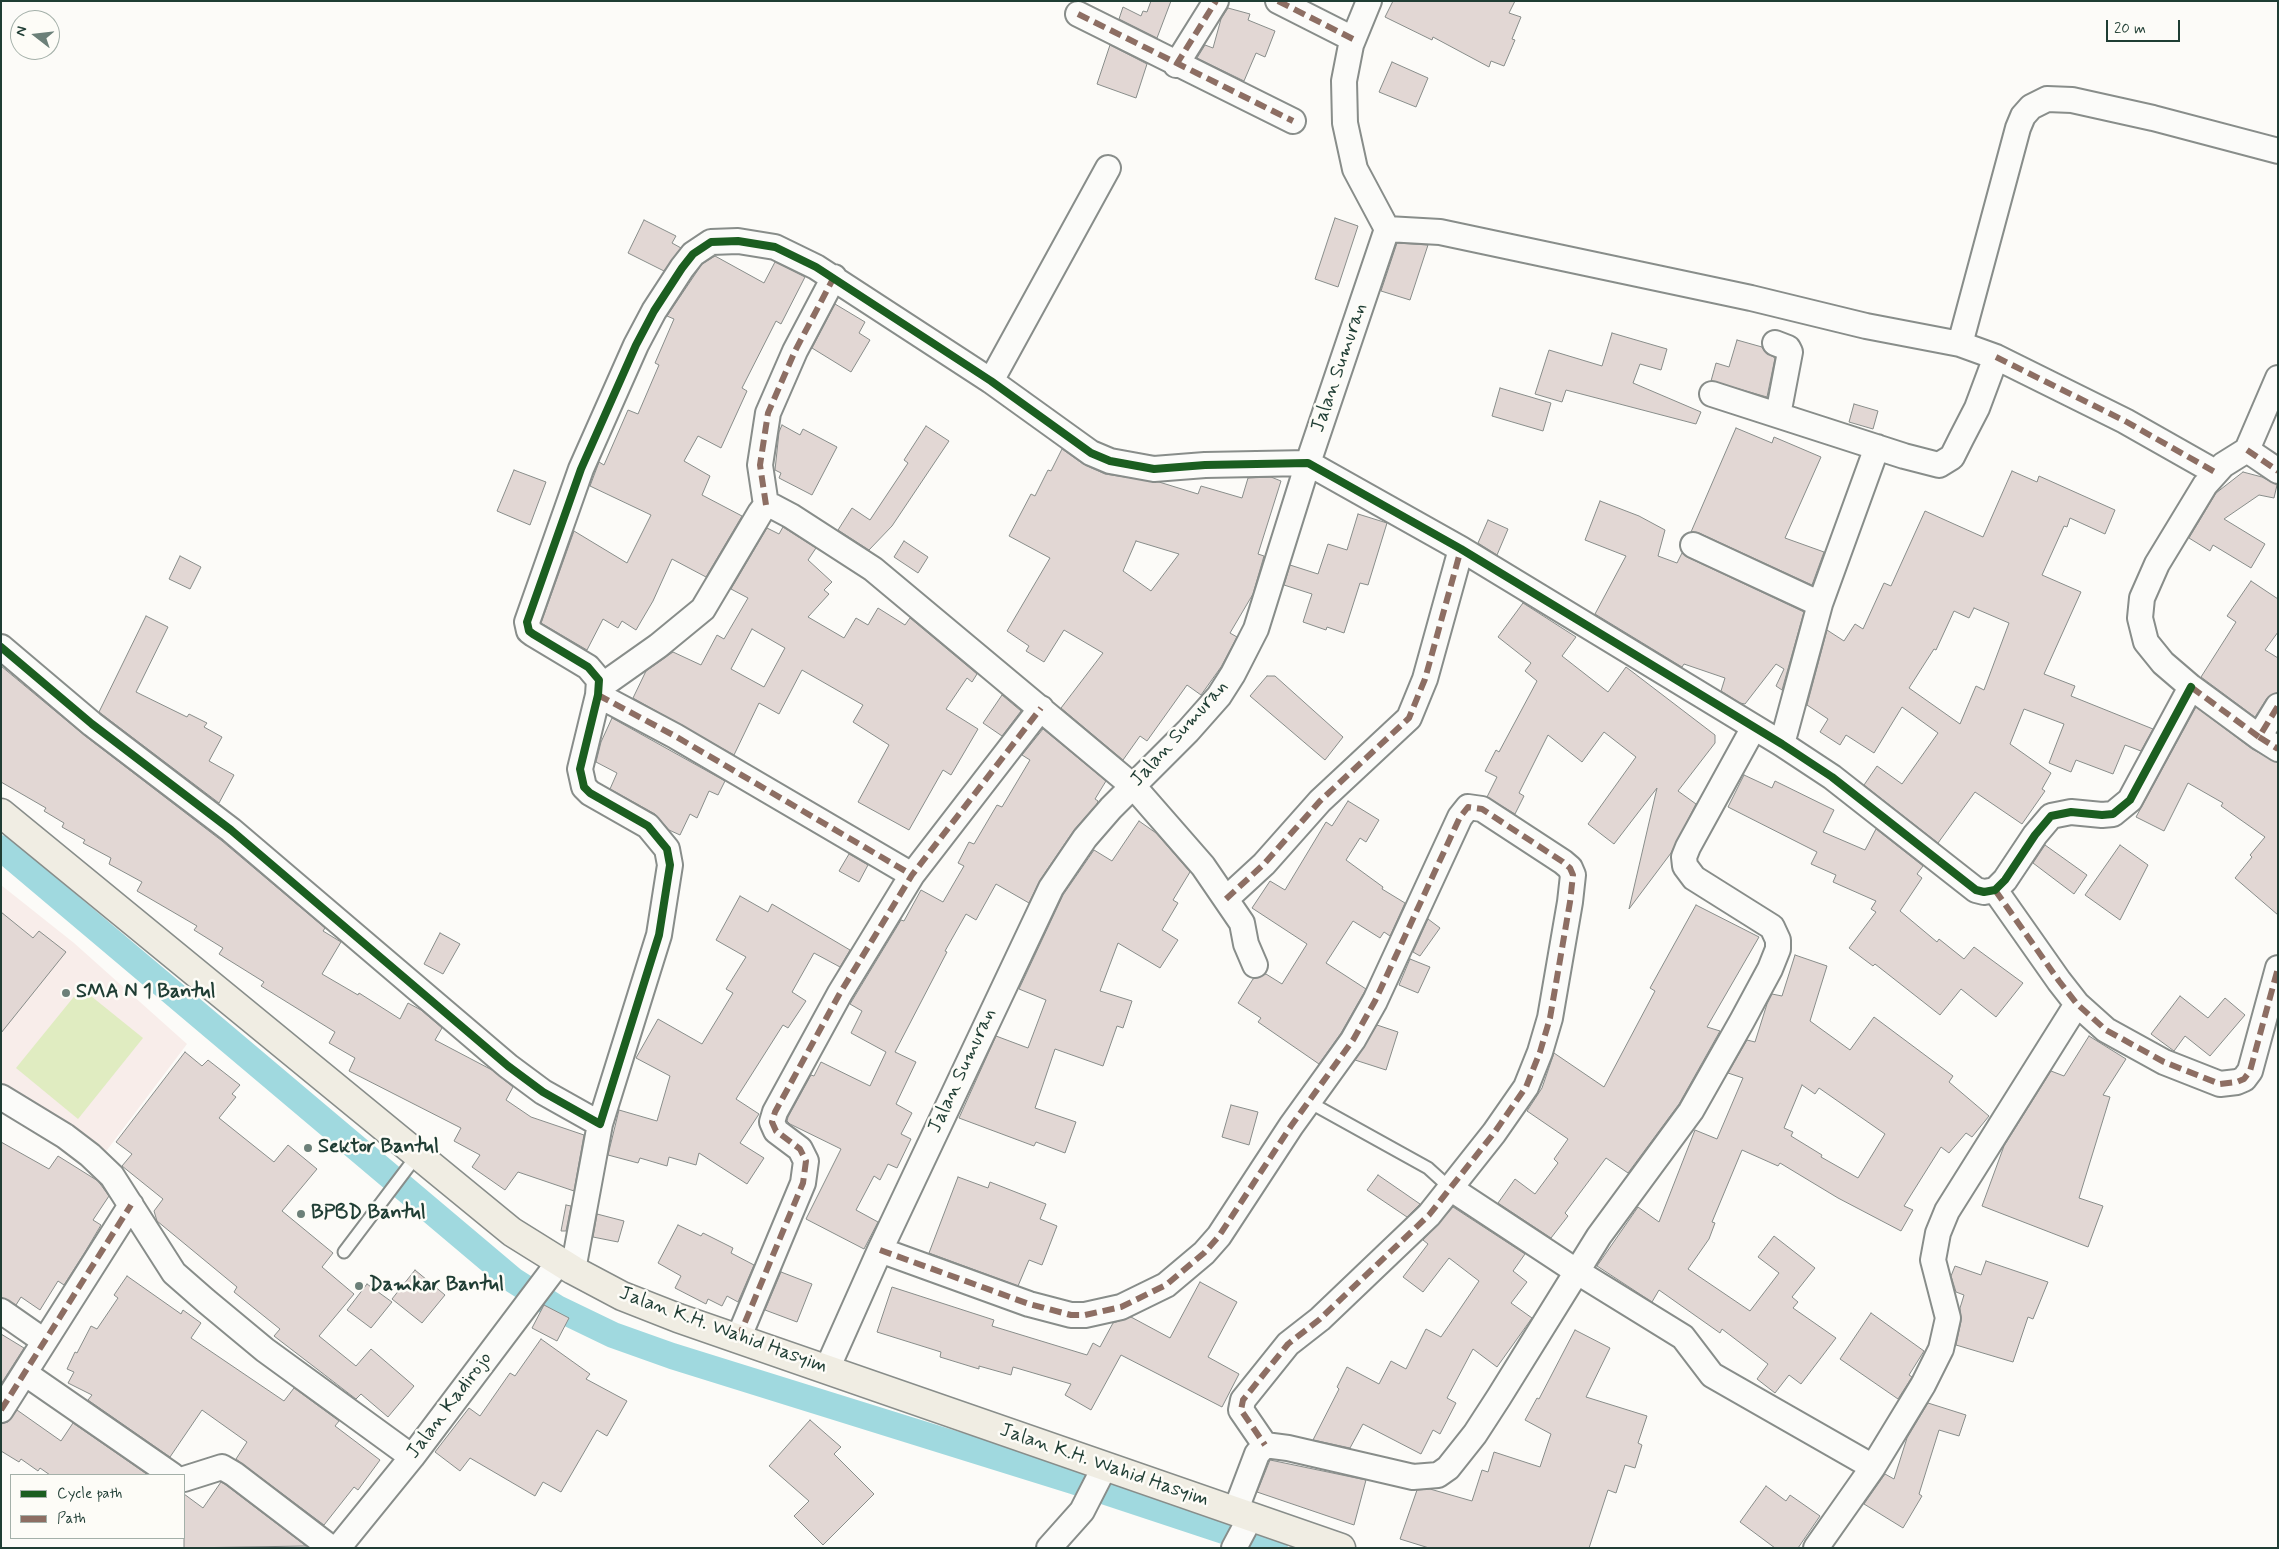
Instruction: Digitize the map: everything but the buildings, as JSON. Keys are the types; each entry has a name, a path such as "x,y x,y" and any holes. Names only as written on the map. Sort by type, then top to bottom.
{"main road":[{"name":"Jalan K.H. Wahid Hasyim","path":"1,813 414,1161 562,1267 622,1296 738,1340 827,1369 1102,1473 1240,1528 1341,1548"}],"street":[{"path":"1176,64 1216,1"},
{"path":"1278,1 1353,39"},
{"path":"1369,1 1353,39 1344,81 1345,123 1355,170 1386,229 1440,232 1741,296 1866,326 1960,344 1996,357 2124,421 2215,472"},
{"path":"1078,14 1176,64 1293,120"},
{"path":"1960,344 2018,128 2023,116 2031,107 2047,99 2072,100 2171,122 2278,151"},
{"path":"991,381 1108,168"},
{"name":"Jalan Sumuran","path":"827,1369 880,1250 1050,888 1084,838 1111,808 1188,732 1219,696 1233,674 1256,629 1308,463 1386,229"},
{"path":"562,1267 600,1124 659,935 670,865 667,849 648,826 590,793 582,782 580,770 599,691 593,671 533,634 529,631 527,622 581,469 636,344 654,311 693,254 712,242 738,241 775,247 834,277 991,381 1091,453 1110,461 1154,469 1205,465 1308,463 1461,549 1782,744 1832,777 1972,887 1984,892 1995,890 2005,880 2035,835 2052,816 2071,812 2102,815 2113,814 2130,800 2191,687"},
{"path":"599,691 703,609 766,506 760,465 762,439 768,413 795,351 834,277"},
{"path":"1775,343 1788,348 1790,352 1778,415"},
{"path":"1712,394 1932,464 1946,462 1952,457 1977,408 1996,357"},
{"path":"2278,378 2247,450 2233,457 2215,472 2157,564 2146,586 2140,608 2140,618 2146,642 2163,663 2191,687 2269,743 2278,706"},
{"path":"1782,744 1820,604 1877,447"},
{"path":"2247,450 2278,471"},
{"path":"766,506 791,516 872,569 1134,787 1203,866 1226,899 1242,923 1246,944 1255,965"},
{"path":"1694,545 1820,604"},
{"path":"1226,899 1264,864 1320,801 1408,718 1425,679 1461,549"},
{"path":"1,647 92,724 231,830 508,1066 543,1092 600,1124"},
{"path":"599,691 912,875"},
{"path":"738,1340 804,1176 806,1161 804,1154 776,1131 772,1122 775,1112 840,993 912,875 1041,708"},
{"path":"880,1250 967,1283 1055,1312 1084,1315 1121,1307 1166,1285 1204,1253 1230,1220 1291,1126 1365,1020 1460,817 1468,807 1482,809 1570,868 1572,884 1550,1018 1526,1087 1500,1125 1429,1214 1320,1319 1288,1344 1242,1400 1241,1410 1265,1445 1288,1448 1413,1476 1438,1475 1448,1468 1475,1434 1576,1271 1691,1111 1747,1012 1778,949 1778,940 1772,927 1694,878 1685,866 1684,858 1688,847 1754,727"},
{"path":"1995,890 2077,1004 2106,1030 2132,1046 2195,1076 2220,1084 2228,1084 2244,1079 2250,1071 2278,968"},
{"path":"1816,1548 1873,1467 1931,1371 1946,1334 1948,1318 1946,1302 1933,1260 1938,1232 1947,1211 2077,1004"},
{"path":"1,1097 65,1136 90,1154 112,1176 174,1273 266,1350 412,1457"},
{"path":"1450,1188 1576,1271 1684,1337 1712,1375 1873,1467"},
{"path":"1,1410 26,1374 44,1341 131,1205"},
{"name":"Jalan Kadirojo","path":"338,1548 412,1457 533,1296 562,1267"},
{"path":"1,1312 44,1341"},
{"path":"26,1374 171,1474"},
{"path":"1240,1528 1257,1454 1265,1445"},
{"path":"185,1479 222,1467 234,1474 331,1548"},
{"path":"1049,1548 1082,1511 1102,1473"}],"lane":[{"path":"1309,1102 1428,1168 1450,1188"},
{"path":"344,1252 414,1161"}],"shaded area":[{"name":"SMA N 1 Bantul","path":"1,885 74,943 187,1044 104,1154 1,1089"}],"green space":[{"path":"81,988 143,1038 78,1119 16,1068"}],"waterway":[{"path":"1,848 513,1280 557,1308 613,1335 672,1356 1073,1481 1275,1548"}],"marked path":[{"path":"1176,65 1216,1"},
{"path":"1278,1 1353,39"},
{"path":"1078,14 1293,121"},
{"path":"766,505 760,465 768,413 795,351 834,277"},
{"path":"1996,357 2125,421 2215,472"},
{"path":"2247,450 2278,471"},
{"path":"1226,899 1264,864 1320,801 1409,718 1425,679 1461,549"},
{"path":"2191,687 2259,737 2278,706"},
{"path":"598,695 675,736 912,875"},
{"path":"738,1339 803,1183 806,1161 800,1149 776,1131 772,1122 775,1112 840,993 912,875 1041,708"},
{"path":"2259,737 2278,749"},
{"path":"880,1250 1029,1304 1071,1315 1085,1315 1121,1307 1166,1285 1204,1253 1219,1236 1291,1126 1353,1040 1375,1001 1460,817 1468,807 1482,809 1563,862 1570,868 1573,875 1550,1018 1540,1052 1526,1087 1494,1133 1429,1215 1320,1319 1288,1344 1243,1400 1241,1410 1265,1445"},
{"path":"1995,890 2077,1004 2106,1030 2164,1062 2220,1084 2237,1082 2244,1079 2250,1071 2278,968"},
{"path":"1,1410 131,1205"}],"cycle path":[{"path":"1,647 92,724 231,830 508,1066 543,1092 600,1124 659,935 670,865 667,849 648,826 590,793 584,787 580,769 598,695 599,680 588,667 529,631 527,622 581,469 636,345 654,311 682,268 693,254 711,242 738,241 775,247 816,267 991,381 1091,453 1110,461 1154,469 1205,465 1308,463 1461,549 1782,744 1832,777 1976,890 1984,892 1995,890 2005,880 2035,835 2051,816 2071,812 2102,815 2113,814 2130,800 2191,687"}],"place":[{"name":"SMA N 1 Bantul","path":"66,993"},
{"name":"Sektor Bantul","path":"308,1148"},
{"name":"BPBD Bantul","path":"301,1214"},
{"name":"Damkar Bantul","path":"359,1286"}]}
